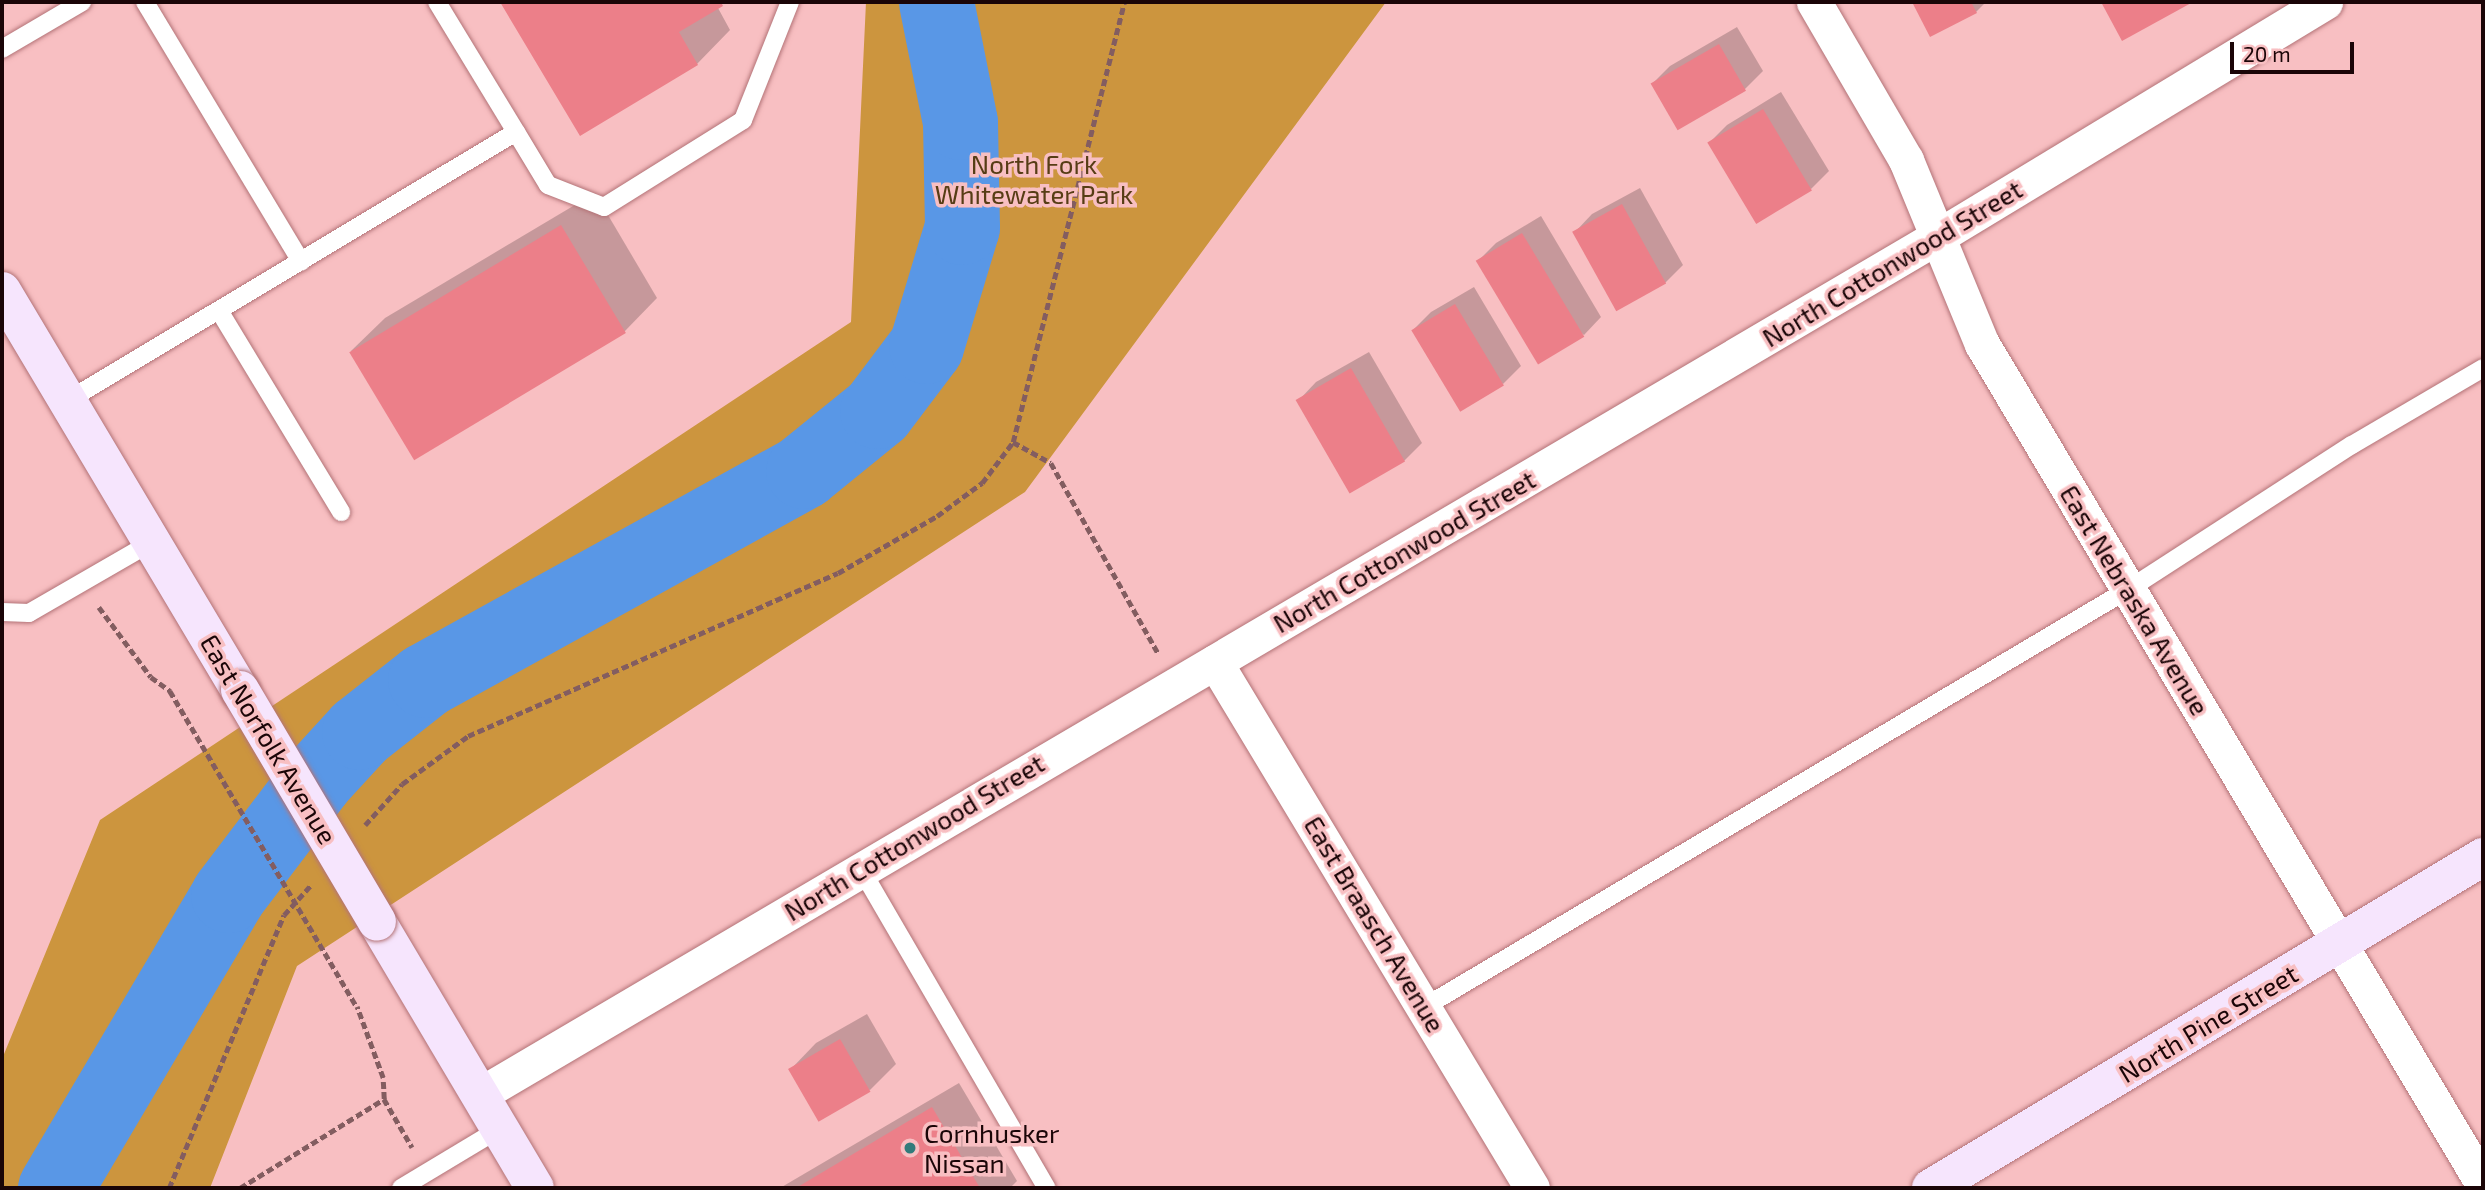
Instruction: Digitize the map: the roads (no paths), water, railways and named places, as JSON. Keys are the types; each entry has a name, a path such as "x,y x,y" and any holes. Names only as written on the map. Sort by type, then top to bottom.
{"main road":[{"name":"East Norfolk Avenue","path":"2,291 535,1188"},
{"name":"North Pine Street","path":"1946,1185 2483,857"}],"street":[{"name":"East Nebraska Avenue","path":"1814,2 1906,160 1982,344 2483,1184"},
{"name":"North Cottonwood Street","path":"479,1095 1937,237 2325,2"},
{"name":"East Braasch Avenue","path":"1215,662 1426,1006 1532,1188"}],"lane":[{"path":"2,49 82,2"},
{"path":"145,2 301,262"},
{"path":"437,2 548,185 604,207 743,120 790,2"},
{"path":"67,401 220,312 516,132"},
{"path":"220,312 341,512"},
{"path":"1426,1006 2129,589 2351,445 2483,368"},
{"path":"2,612 29,613 152,542"},
{"path":"862,869 1047,1188"},
{"path":"401,1188 499,1129"}],"waterway":[{"path":"55,1188 228,895 316,779 359,732 425,680 803,471 877,411 926,346 962,227 960,122 936,2"}],"place":[{"name":"Cornhusker Nissan","path":"910,1148"}],"park label":[{"name":"North Fork Whitewater Park","path":"1034,179"}]}
